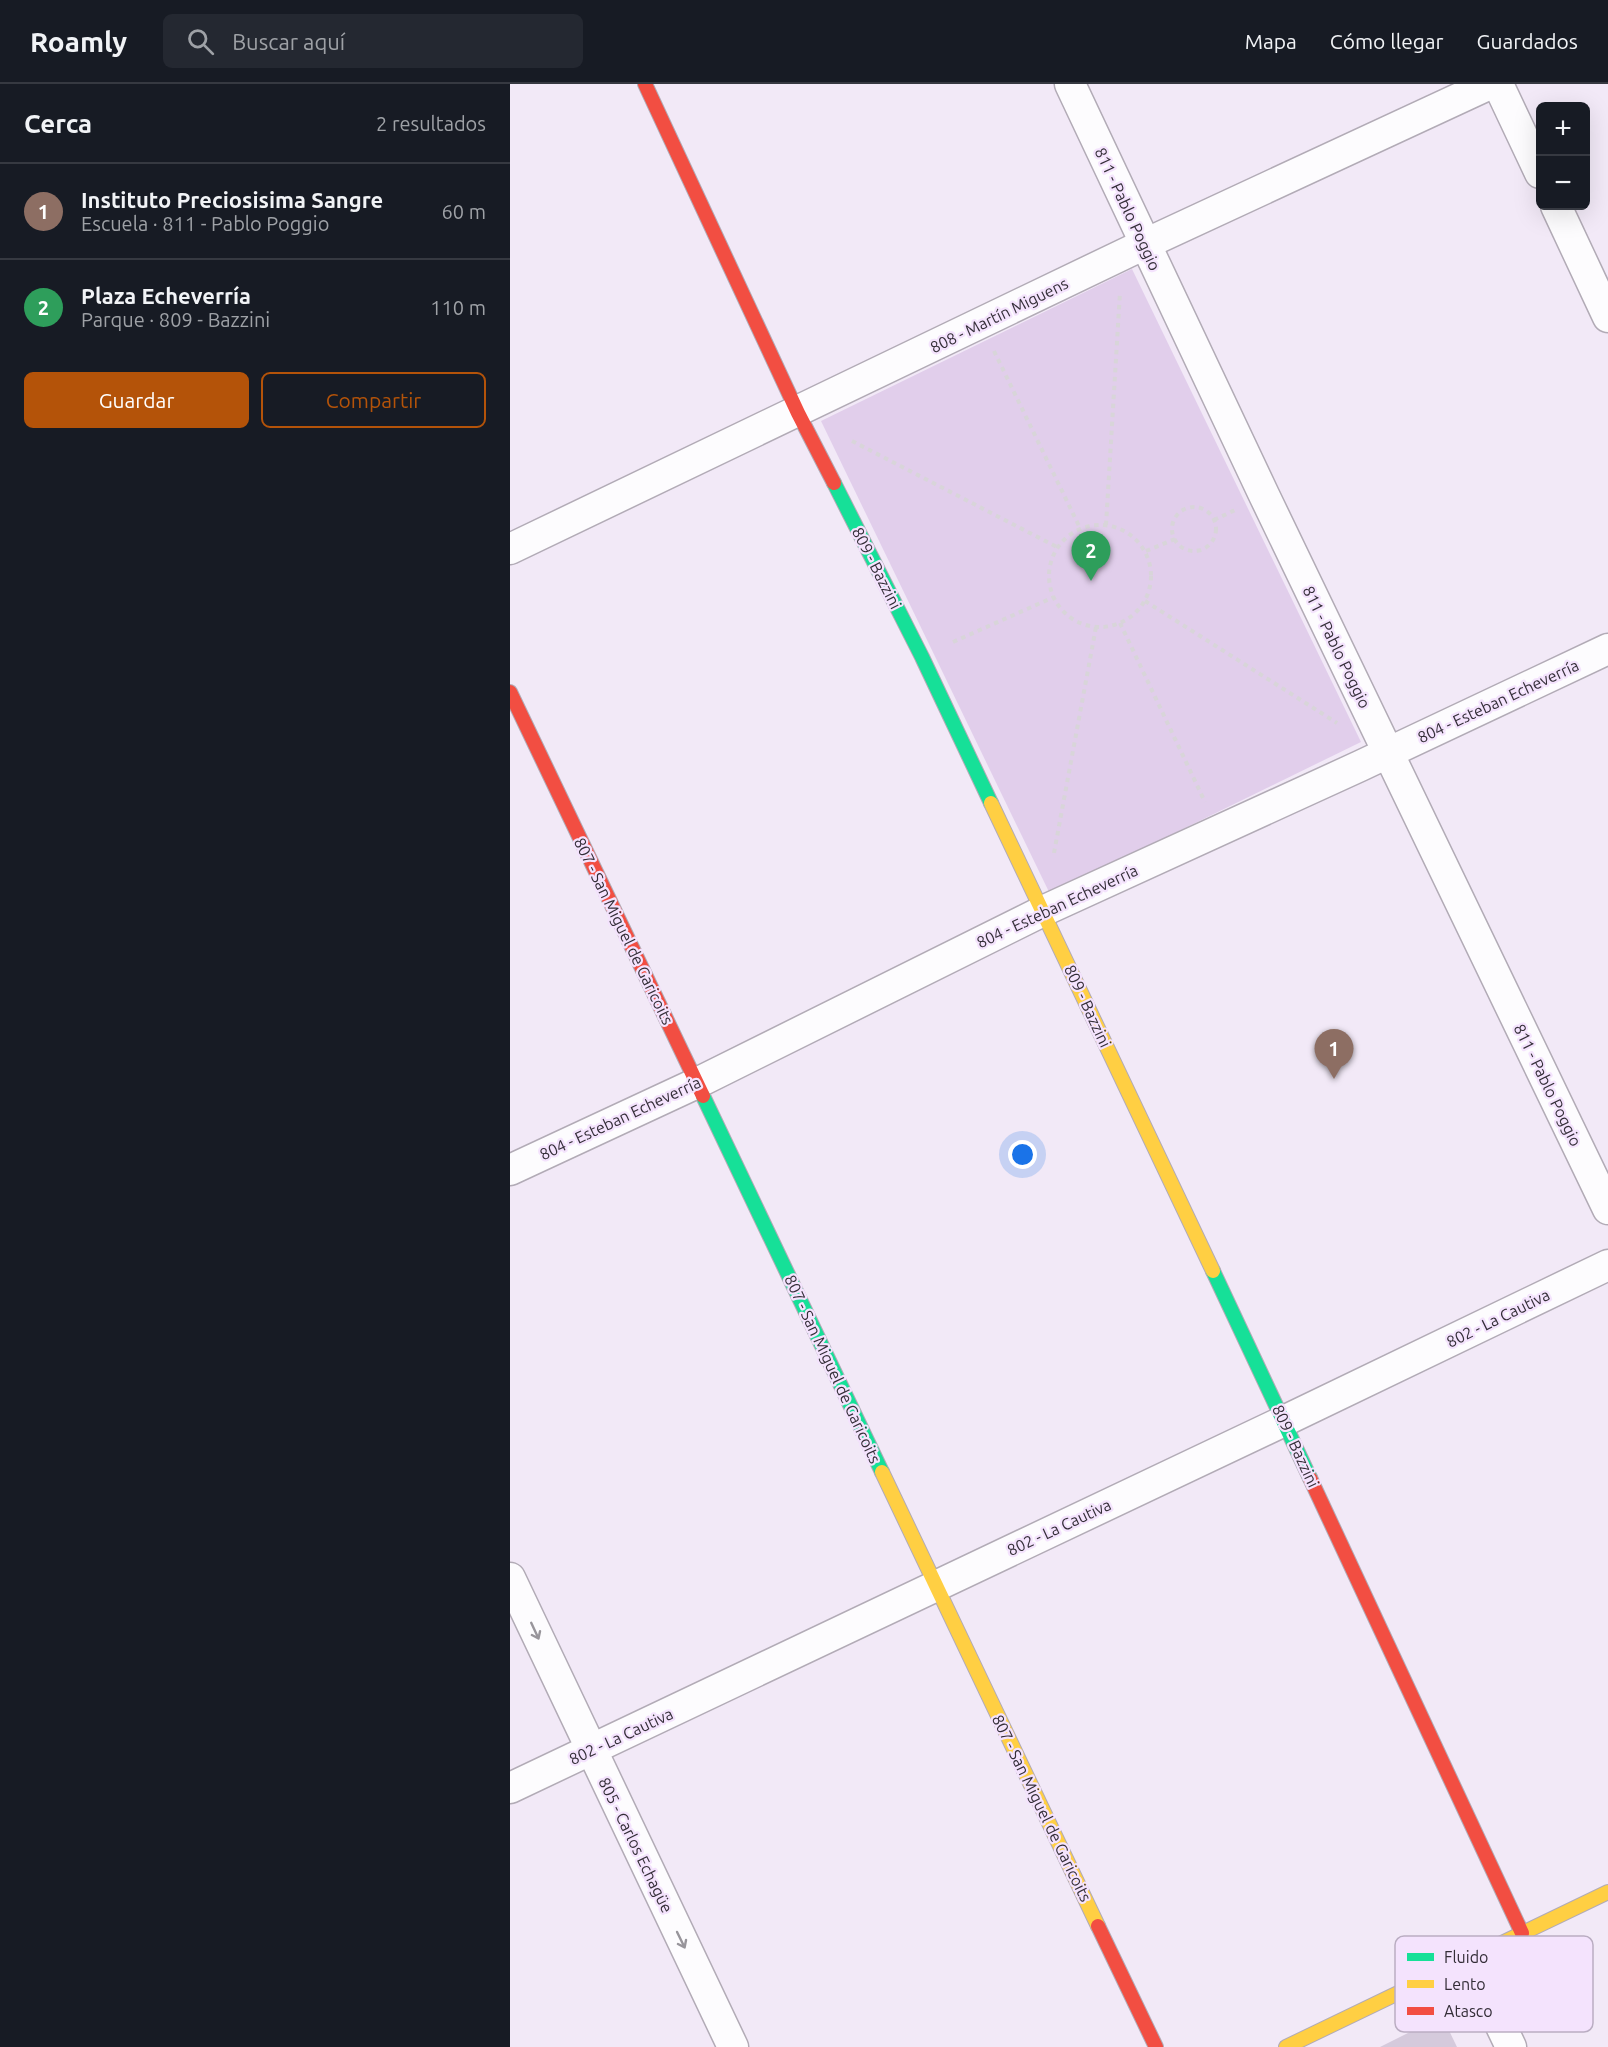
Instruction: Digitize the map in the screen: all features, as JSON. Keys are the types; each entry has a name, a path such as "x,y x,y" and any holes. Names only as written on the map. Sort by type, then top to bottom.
{"street":[{"name":"809 - Bazzini","path":"645,84 798,413 922,657 1043,911 1522,1933"},
{"name":"811 - Pablo Poggio","path":"1070,84 1134,250 1388,752 1608,1209"},
{"name":"808 - Martín Miguens","path":"510,549 798,413 1134,250 1490,84"},
{"path":"1498,84 1536,165"},
{"path":"1558,210 1608,317"},
{"name":"804 - Esteban Echeverría","path":"510,1170 697,1083 1043,911 1360,766 1608,649"},
{"name":"807 - San Miguel de Garicoits","path":"510,692 1156,2047"},
{"name":"802 - La Cautiva","path":"510,1788 1608,1265"},
{"name":"805 - Carlos Echagüe","path":"510,1578 733,2047"},
{"path":"1516,1936 1608,1892"},
{"path":"1286,2047 1395,1995"},
{"path":"1504,2032 1511,2047"}],"path":[{"path":"1106,525 1134,250"},
{"path":"981,323 1080,528"},
{"path":"850,440 1057,548"},
{"path":"1197,508 1204,510 1214,520 1216,534 1208,546 1202,550 1188,550 1181,547 1175,539 1174,521 1184,510 1197,508"},
{"path":"1095,524 1106,525 1124,530 1137,539 1146,551 1151,568 1151,585 1145,601 1135,614 1120,623 1096,627 1087,626 1072,619 1059,607 1051,592 1050,561 1067,536 1080,528 1095,524"},
{"path":"1146,551 1175,539"},
{"path":"922,657 1054,597"},
{"path":"1145,601 1344,728 1360,766"},
{"path":"1120,623 1219,831"},
{"path":"1053,854 1096,627"}],"shaded area":[{"path":"1132,269 1361,742 1050,894 821,421"}],"building":[{"path":"1410,2032 1450,2032 1457,2047 1380,2047"}],"traffic: fast":[{"path":"834,483 922,657 991,803"},
{"path":"703,1096 882,1472"},
{"path":"1213,1271 1310,1478"}],"traffic: slow":[{"path":"991,803 1213,1271"},
{"path":"882,1472 1098,1926"},
{"path":"1517,1936 1608,1892"},
{"path":"1286,2047 1395,1995"}],"traffic: jam":[{"path":"645,84 798,413 834,483"},
{"path":"510,692 703,1096"},
{"path":"1310,1478 1522,1933"},
{"path":"1098,1926 1156,2047"}],"place":[{"name":"Plaza Echeverría","path":"1091,581"},
{"name":"Instituto Preciosisima Sangre","path":"1334,1079"}]}
